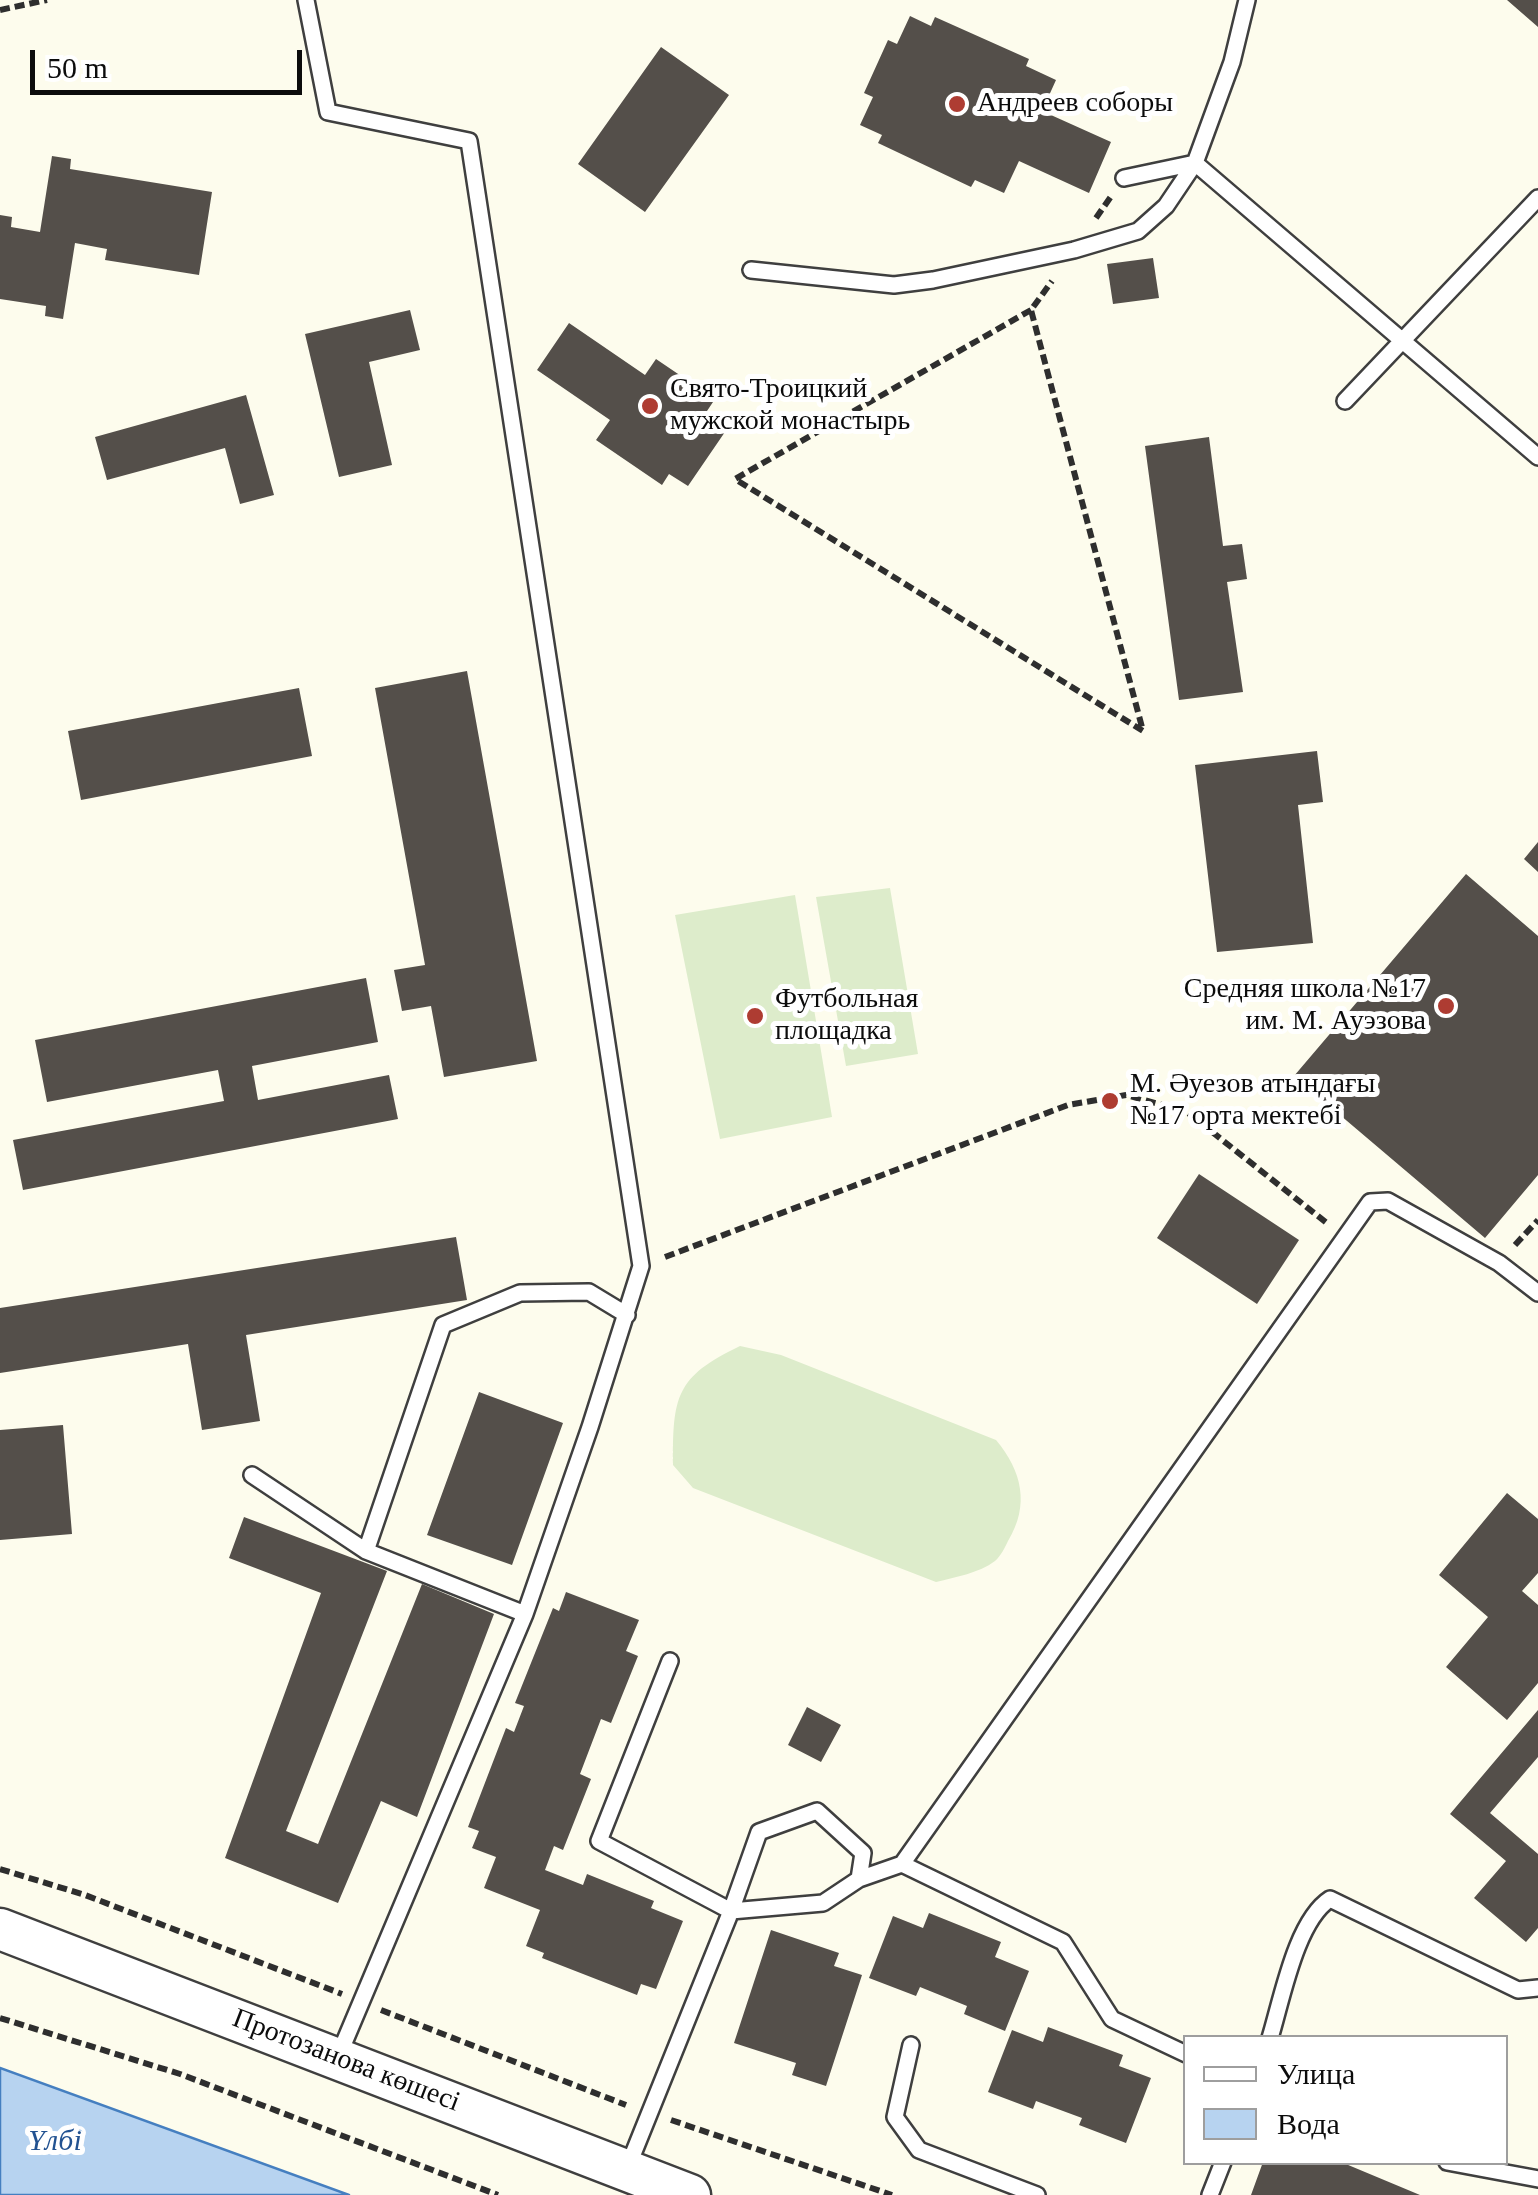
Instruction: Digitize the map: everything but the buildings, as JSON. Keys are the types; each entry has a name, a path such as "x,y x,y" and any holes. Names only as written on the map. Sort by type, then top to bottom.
{"street":[{"name":"Протозанова көшесі","path":"0,1929 690,2195"}],"lane":[{"path":"306,0 328,112 469,142 641,1266 524,1614 338,2057"},
{"path":"751,270 894,284 933,280 1074,250 1138,231 1166,206 1195,163 1232,62 1248,0"},
{"path":"1124,178 1195,163"},
{"path":"1195,163 1538,457"},
{"path":"1345,402 1538,198"},
{"path":"670,1660 598,1841 731,1911 823,1904 859,1879 902,1864 1370,1202 1388,1201 1499,1262 1538,1292"},
{"path":"366,1550 443,1325 520,1293 589,1292 627,1315"},
{"path":"252,1475 366,1550 524,1614"},
{"path":"627,2170 760,1832 817,1811 863,1852 859,1879"},
{"path":"902,1864 1063,1942 1112,2019 1183,2053"},
{"path":"1271,2035 1306,1928 1317,1908 1330,1899 1518,1990 1538,1988"},
{"path":"911,2044 895,2117 919,2150 1037,2195"},
{"path":"1210,2195 1222,2165"},
{"path":"1464,2165 1538,2178"}],"path":[{"path":"0,10 47,0"},
{"path":"1031,310 1144,731 734,479 1031,310 1124,178"},
{"path":"641,1266 1068,1105 1126,1095 1187,1112 1345,1237"},
{"path":"0,1869 86,1894 650,2112 892,2195"},
{"path":"0,2018 180,2074 498,2195"}],"green space":[{"path":"890,888 918,1054 846,1066 816,897"},
{"name":"Футбольная площадка","path":"795,895 832,1117 720,1139 675,915"},
{"path":"740,1346 781,1355 996,1440 1017,1476 1021,1501 1015,1528 999,1557 975,1572 936,1582 693,1488 673,1465 677,1406 690,1379"}],"water":[{"name":"Үлбі","path":"0,2068 349,2195 0,2195"}],"place":[{"name":"Андреев соборы","path":"957,104"},
{"name":"Свято-Троицкий мужской монастырь","path":"650,406"},
{"name":"Средняя школа №17 им. М. Ауэзова","path":"1446,1006"},
{"name":"Футбольная площадка","path":"755,1016"},
{"name":"М. Әуезов атындағы №17 орта мектебі","path":"1110,1101"}]}
